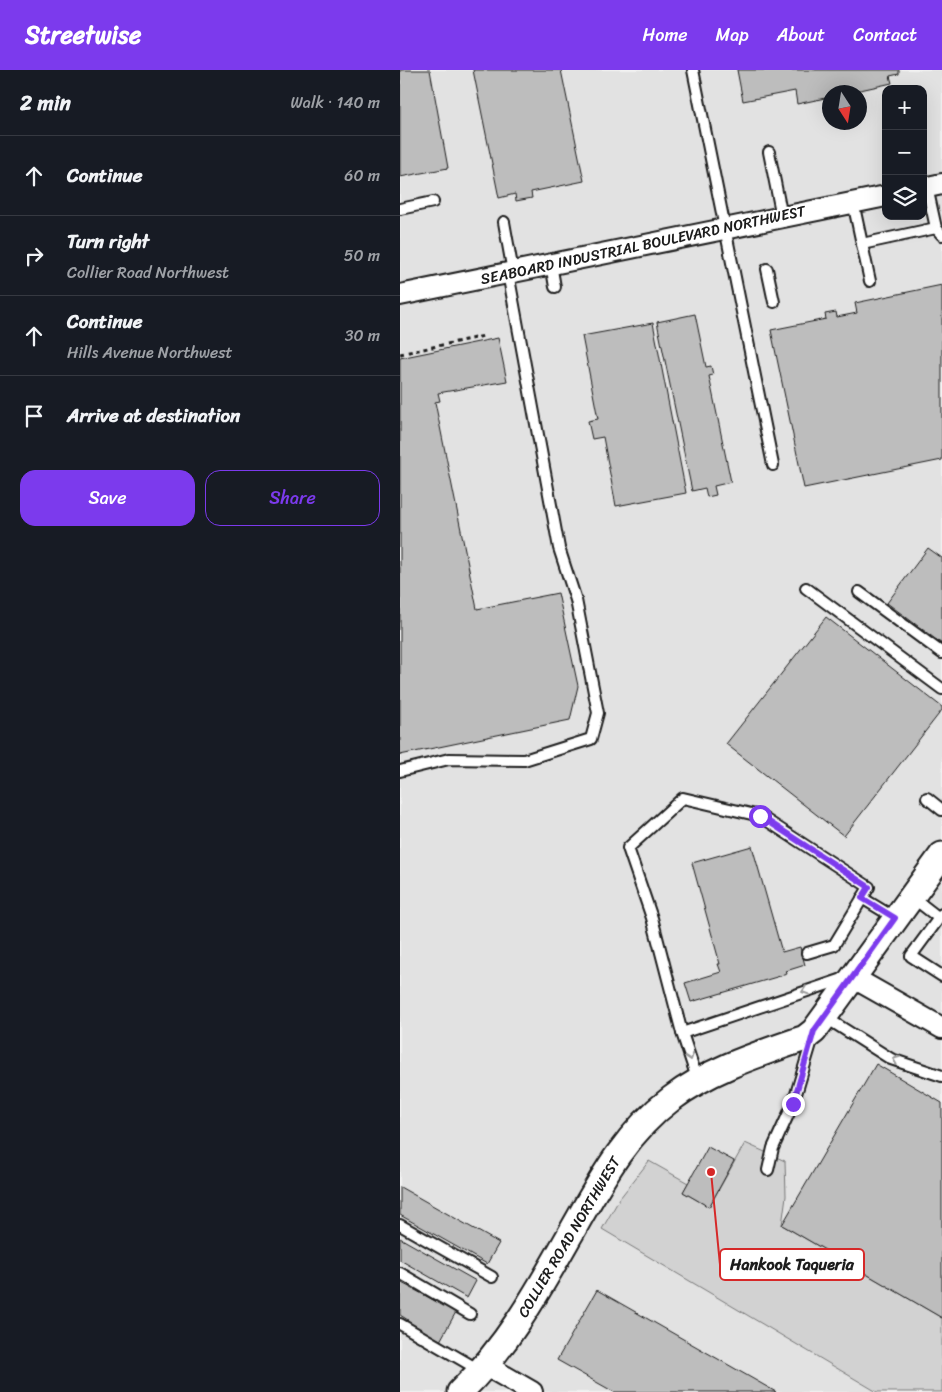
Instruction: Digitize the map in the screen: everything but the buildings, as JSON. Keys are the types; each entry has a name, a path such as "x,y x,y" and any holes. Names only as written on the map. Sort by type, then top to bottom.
{"street":[{"name":"SEABOARD INDUSTRIAL BOULEVARD NORTHWEST","path":"400,295 882,197"},
{"name":"COLLIER ROAD NORTHWEST","path":"460,1392 484,1369 513,1331 611,1162 643,1123 672,1098 719,1070 805,1038 820,1024 852,977 942,855"},
{"path":"852,977 942,1028"},
{"path":"484,1369 532,1392"}],"lane":[{"path":"693,70 773,465"},
{"path":"768,152 782,217"},
{"path":"862,244 939,232 931,186"},
{"path":"400,209 433,202"},
{"path":"853,202 870,281"},
{"path":"400,772 449,759 524,760 543,755 590,739 598,713 576,600 559,548 504,222"},
{"path":"551,264 556,287"},
{"path":"766,269 774,302"},
{"path":"806,588 942,689"},
{"path":"859,592 942,653"},
{"path":"698,1082 682,1032 652,918 628,848 683,798 760,816 869,887 834,945 807,953"},
{"path":"927,798 942,810"},
{"path":"911,897 941,916 911,956 942,976"},
{"path":"862,898 895,918"},
{"path":"682,1032 852,977"},
{"path":"768,1170 773,1148 793,1104 820,1024 891,1059 942,1076"},
{"path":"400,1225 492,1277"},
{"path":"400,1273 470,1314"},
{"path":"400,1324 484,1369"}],"path":[{"path":"400,354 484,336"}],"shaded area":[{"path":"400,70 942,70 942,1392 400,1392"},
{"path":"745,1143 785,1161 786,1196 782,1225 942,1318 942,1392 877,1392 602,1229 620,1198 649,1161 688,1183 683,1192 709,1207"}],"place":[{"name":"Hankook Taqueria","path":"711,1172"}],"route":[{"path":"760,816 869,887 862,898 895,918 814,1031 793,1104"}]}
